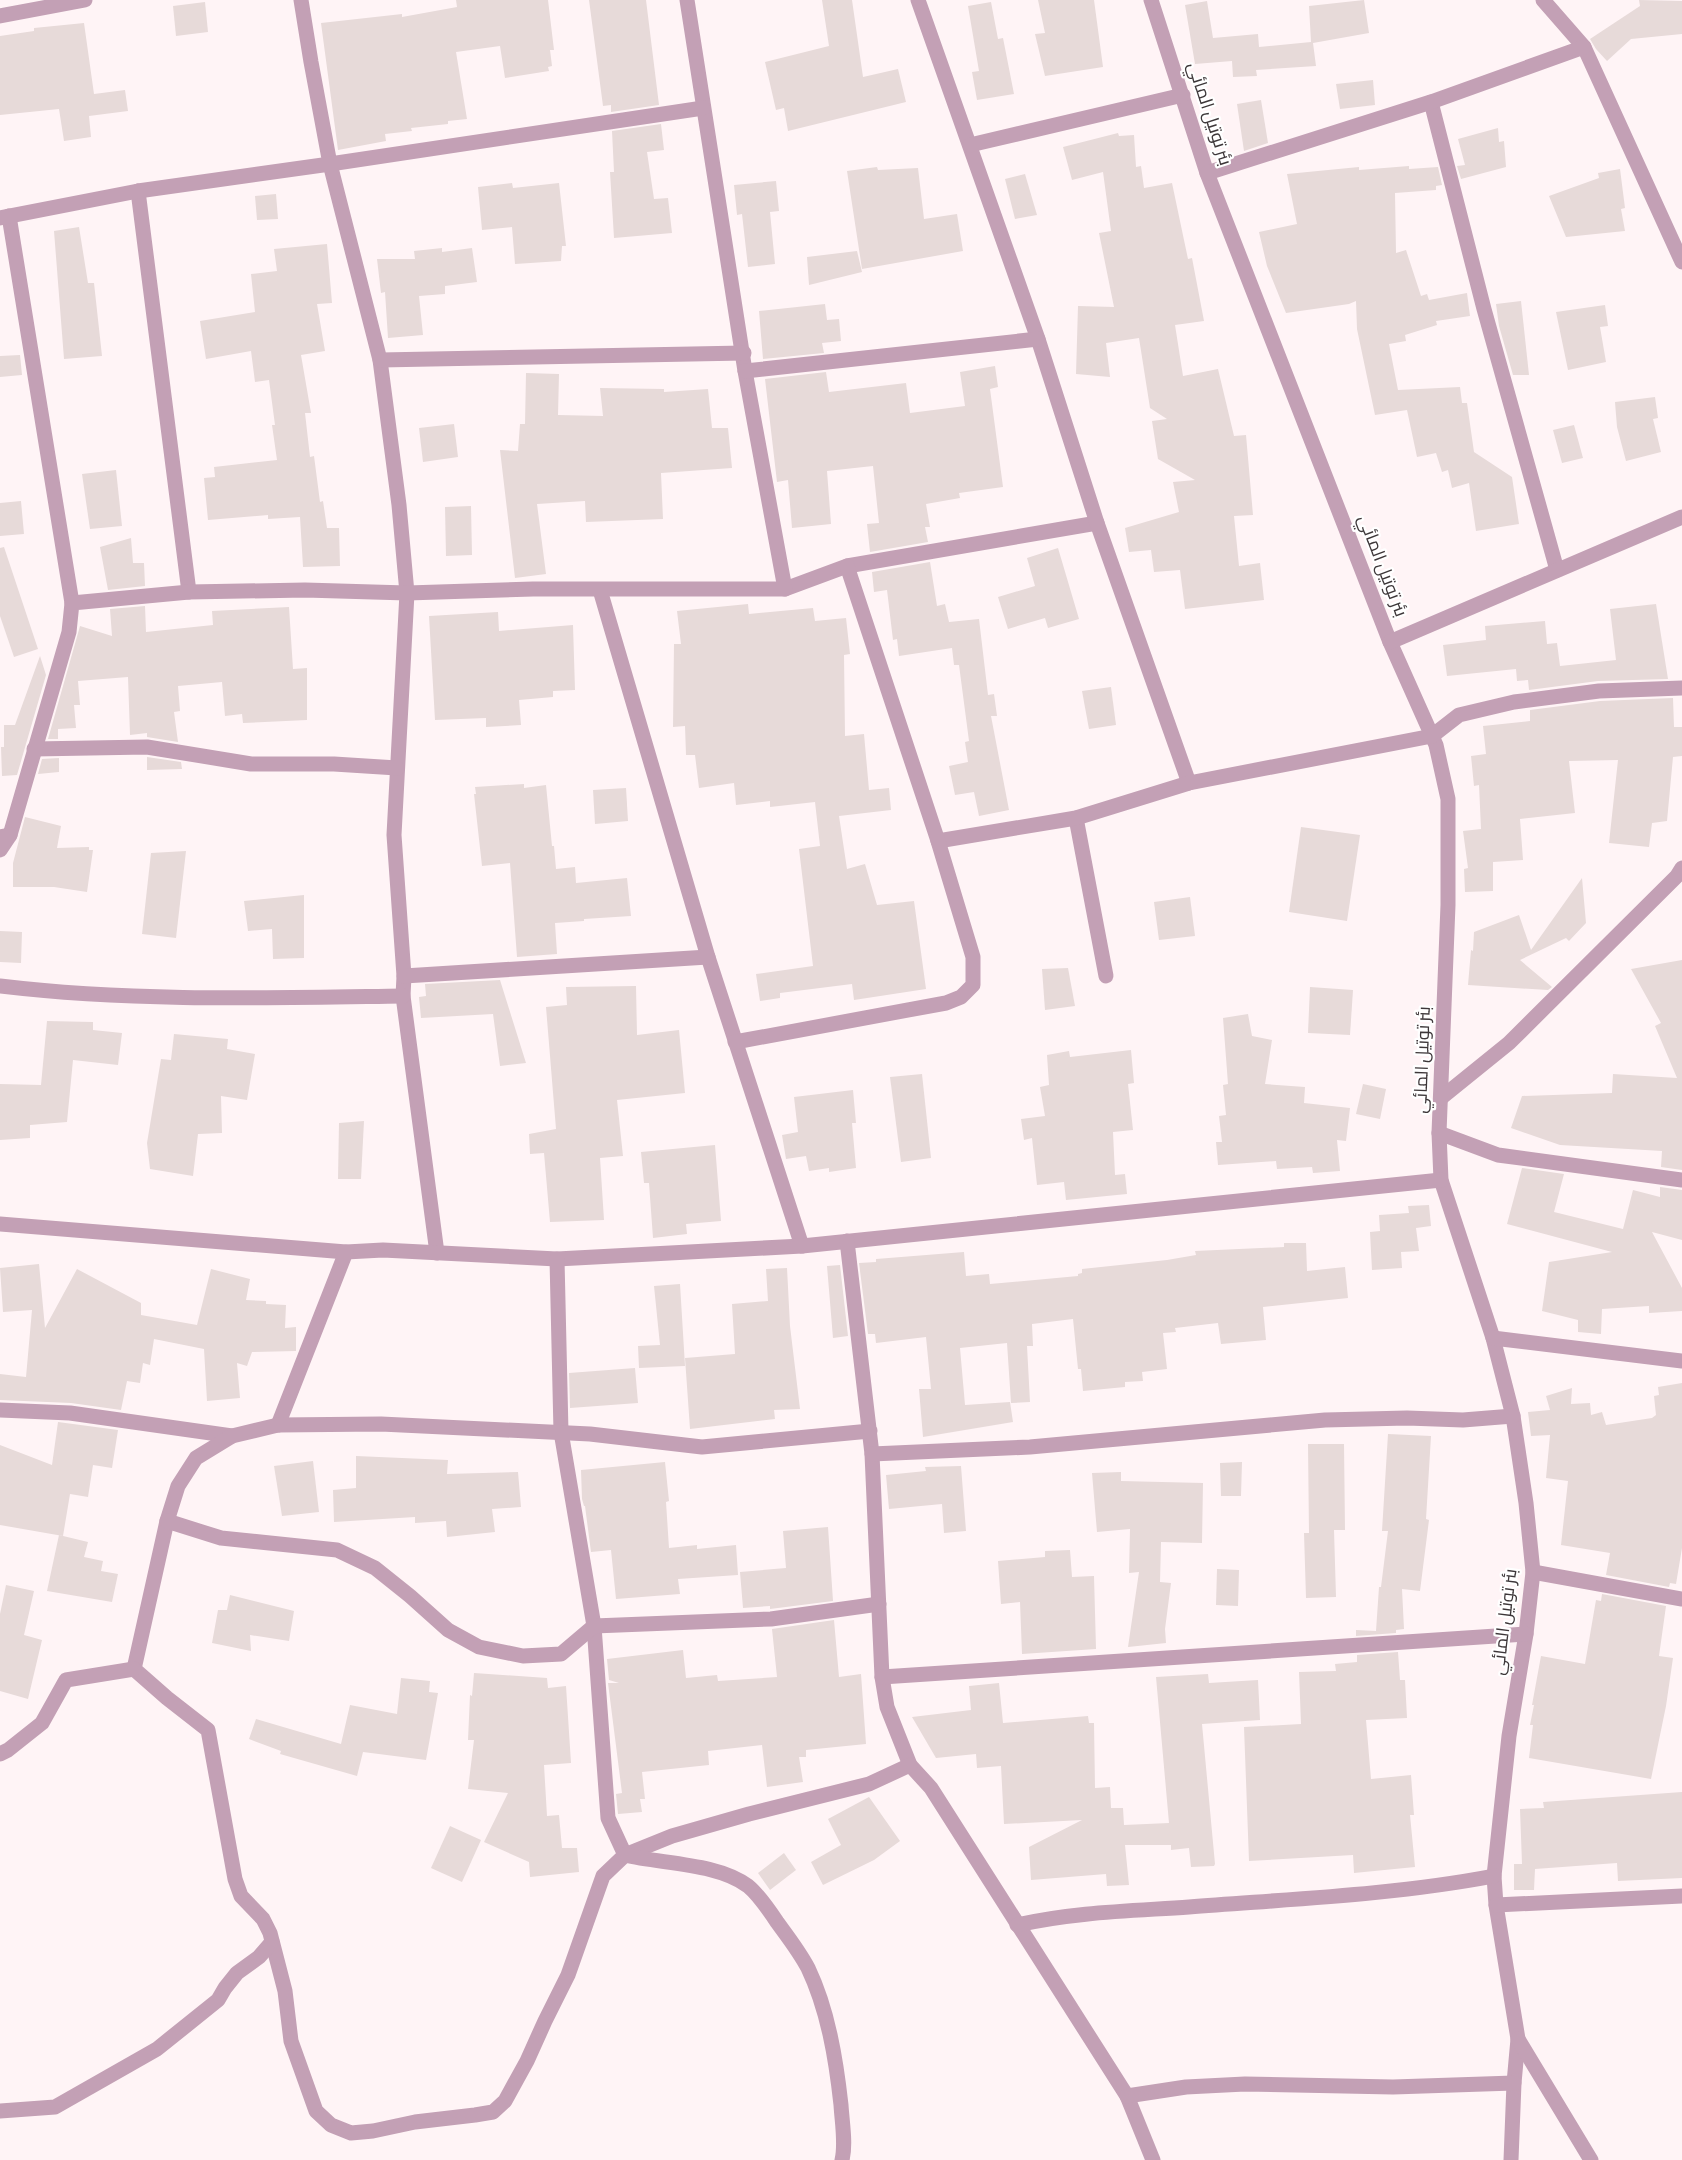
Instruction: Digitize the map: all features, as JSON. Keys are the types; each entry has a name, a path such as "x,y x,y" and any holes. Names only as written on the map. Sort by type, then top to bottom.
{"street":[{"path":"0,16 86,0"},
{"path":"302,0 310,62 330,164 380,360 399,505 407,593 394,835 404,976 403,996 438,1253"},
{"path":"687,0 745,371 785,589"},
{"path":"918,0 1038,339 1097,523 1189,783"},
{"name":"بئر توتيل المائي","path":"1152,0 1207,174 1390,642 1436,745 1448,799 1448,905 1439,1132 1441,1179 1493,1338 1513,1416 1526,1503 1533,1572 1526,1634 1509,1736 1494,1876 1496,1905 1518,2039 1511,2160"},
{"path":"1543,0 1584,47 1682,262"},
{"path":"1207,174 1431,102 1584,47"},
{"path":"970,146 1183,95"},
{"path":"1431,102 1484,309 1557,570"},
{"path":"0,849 34,749 69,632 72,603 4,217 138,190 704,108"},
{"path":"138,190 189,592"},
{"path":"745,371 1038,339"},
{"path":"380,360 744,353"},
{"path":"1390,642 1682,517"},
{"path":"72,603 189,592 306,590 407,593 533,589 785,589 847,566 1097,523"},
{"path":"735,1042 946,1003 961,997 973,985 972,957 939,841 847,566"},
{"path":"600,590 708,957 802,1246"},
{"path":"939,841 1076,818 1189,783 1432,736 1460,715 1514,702 1599,691 1682,688"},
{"path":"34,749 147,747 250,764 334,764 396,768"},
{"path":"1076,818 1106,976"},
{"path":"1441,1098 1509,1043 1677,876 1682,868"},
{"path":"404,976 708,957"},
{"path":"0,986 62,993 183,998 403,996"},
{"path":"1439,1132 1498,1155 1682,1180"},
{"path":"0,1224 346,1252 383,1250 557,1259 802,1246 1441,1179"},
{"path":"847,1241 870,1431 882,1677 888,1707 910,1765 932,1788 1127,2096 1153,2160"},
{"path":"278,1425 346,1252"},
{"path":"557,1259 561,1432 594,1626 608,1818 625,1855"},
{"path":"1493,1338 1682,1361"},
{"path":"0,1410 70,1413 232,1436"},
{"path":"872,1454 1030,1448 1325,1420 1407,1418 1463,1420 1513,1416"},
{"path":"134,1669 167,1521 178,1486 196,1458 232,1436 278,1425 381,1424 590,1434 702,1447 870,1431"},
{"path":"167,1521 221,1538 337,1550 375,1568 448,1630 479,1647 523,1656 561,1654 594,1626 771,1619 879,1604"},
{"path":"1533,1572 1682,1599"},
{"path":"882,1677 1526,1634"},
{"path":"0,1754 42,1723 66,1680 134,1669"},
{"path":"134,1669 208,1730 235,1879 241,1896 263,1919 272,1942 285,1991 291,2041 316,2111 331,2125 351,2133 493,2112 505,2101 568,1975 603,1876 625,1855 672,1836 869,1784 910,1765"},
{"path":"625,1855 649,1861 713,1869 748,1886 797,1949 808,1969 824,2011 836,2065 842,2118 842,2160"},
{"path":"1017,1925 1052,1917 1435,1886 1494,1876"},
{"path":"1496,1905 1682,1896"},
{"path":"0,2111 55,2107 157,2049 218,2000 237,1973 260,1958 272,1942"},
{"path":"1518,2039 1591,2160"},
{"path":"1127,2096 1186,2086 1245,2084 1392,2087 1514,2083"}],"building":[{"path":"456,0 548,0 554,50 550,50 552,66 548,67 549,71 505,78 500,46 456,52 467,119 448,121 448,124 411,128 412,131 385,134 386,141 338,150 321,23 402,14 402,17 457,7"},
{"path":"589,0 646,0 659,105 611,112 611,105 603,106"},
{"path":"822,0 852,0 863,77 898,69 906,102 788,131 784,108 776,110 765,62 829,46"},
{"path":"1038,0 1094,0 1103,67 1045,76 1035,34 1045,33"},
{"path":"1364,0 1369,33 1313,43 1316,66 1256,70 1257,76 1233,77 1232,61 1195,64 1185,5 1207,1 1213,38 1258,34 1259,47 1311,42 1309,6"},
{"path":"1639,0 1682,1 1682,34 1631,39 1607,61 1590,39 1640,6"},
{"path":"205,2 208,32 176,36 173,6"},
{"path":"991,2 998,39 1003,38 1014,94 977,100 972,72 979,71 968,6"},
{"path":"84,23 94,94 125,90 128,111 89,116 91,137 64,141 59,109 0,115 0,36 34,31 34,28"},
{"path":"1373,80 1375,105 1340,109 1336,84"},
{"path":"1261,100 1268,143 1244,151 1237,104"},
{"path":"661,124 664,150 647,152 654,199 668,198 672,233 614,238 610,172 614,172 612,131"},
{"path":"1498,128 1499,142 1504,141 1506,167 1461,179 1457,166 1465,165 1458,139"},
{"path":"1118,133 1119,136 1134,135 1136,167 1141,166 1144,188 1172,183 1188,259 1192,258 1204,321 1175,325 1183,376 1218,369 1234,436 1246,435 1253,515 1234,516 1239,566 1260,563 1264,600 1185,609 1180,570 1154,572 1151,550 1129,552 1125,528 1179,512 1173,482 1195,480 1158,459 1152,421 1167,419 1150,408 1139,338 1106,343 1110,377 1076,374 1078,306 1114,307 1099,233 1111,231 1103,172 1072,180 1063,147"},
{"path":"1409,166 1409,169 1438,167 1442,185 1436,186 1436,190 1395,193 1396,253 1406,250 1421,296 1427,294 1429,300 1467,293 1470,316 1436,321 1437,325 1405,335 1406,341 1389,344 1398,390 1460,387 1462,403 1467,403 1474,452 1512,477 1519,524 1476,531 1469,483 1452,488 1448,470 1442,472 1436,453 1417,457 1407,410 1375,415 1357,329 1356,301 1286,313 1267,266 1259,232 1297,224 1287,174 1359,167 1359,170"},
{"path":"877,167 878,170 918,168 924,219 957,214 963,251 862,269 847,171"},
{"path":"1620,169 1625,208 1621,209 1625,231 1566,237 1549,196 1599,178 1598,173"},
{"path":"1025,174 1037,215 1015,219 1005,179"},
{"path":"776,181 779,211 770,212 775,264 748,267 742,214 737,215 734,185"},
{"path":"512,183 513,188 559,183 566,246 562,246 561,261 515,264 512,227 482,230 478,187"},
{"path":"276,194 278,219 257,220 255,196"},
{"path":"79,227 88,283 94,283 102,356 64,359 54,231"},
{"path":"327,244 332,303 317,304 325,351 301,355 311,413 305,413 310,457 314,456 320,502 323,501 327,528 339,528 340,566 303,567 300,517 268,519 268,515 208,520 204,478 215,477 214,467 277,460 269,380 255,382 251,351 206,359 200,321 255,312 251,274 277,271 274,249"},
{"path":"442,248 442,252 472,248 477,282 445,286 445,294 419,296 423,335 388,338 385,292 381,293 377,259 415,259 414,251"},
{"path":"857,251 862,272 809,285 807,257"},
{"path":"1521,301 1529,375 1513,375 1499,326 1496,304"},
{"path":"825,304 827,320 839,319 841,341 822,343 824,353 763,359 759,311"},
{"path":"1605,305 1608,326 1600,327 1606,362 1568,370 1556,312"},
{"path":"20,355 22,375 0,377 0,356"},
{"path":"995,366 998,387 990,389 1003,487 959,493 960,498 926,504 930,527 925,527 928,542 870,552 867,524 879,523 873,466 827,471 831,524 792,528 788,480 777,482 765,379 826,372 829,392 906,383 910,413 965,406 960,372"},
{"path":"526,373 559,374 558,415 603,416 600,388 664,389 664,392 708,389 712,428 728,428 732,468 661,473 663,519 586,522 585,501 537,504 546,574 515,578 500,450 518,451 520,424 525,424"},
{"path":"1655,397 1658,418 1653,419 1661,452 1626,461 1617,427 1615,402"},
{"path":"454,424 458,457 423,462 419,428"},
{"path":"1574,425 1583,458 1562,463 1553,430"},
{"path":"116,470 122,526 90,529 82,474"},
{"path":"21,501 24,534 0,536 0,503"},
{"path":"471,506 472,555 446,556 445,507"},
{"path":"131,538 133,563 144,563 145,586 108,590 100,547"},
{"path":"4,547 38,649 14,657 0,616 0,548"},
{"path":"1058,548 1079,619 1048,628 1045,618 1008,629 998,597 1035,586 1027,558"},
{"path":"930,562 937,606 945,604 949,622 979,619 988,695 994,694 997,716 991,716 1009,810 979,816 974,792 955,795 949,766 968,762 965,742 969,741 959,665 954,665 952,648 899,656 897,639 893,640 887,590 874,592 872,572"},
{"path":"748,604 749,614 813,608 815,621 846,618 850,654 844,655 845,736 864,734 869,790 889,788 891,810 839,816 847,869 865,864 877,905 914,901 926,989 854,1000 852,984 780,993 780,998 760,1001 756,974 813,966 799,849 820,846 815,802 770,807 770,801 736,805 734,783 699,788 695,755 686,755 685,726 673,727 674,644 681,644 677,611"},
{"path":"1656,604 1668,679 1598,681 1529,690 1528,680 1517,681 1516,669 1447,676 1443,645 1486,640 1485,626 1545,621 1547,644 1557,643 1560,666 1616,660 1610,609"},
{"path":"145,606 146,632 213,625 212,611 289,607 293,669 307,668 307,720 243,723 242,714 225,716 222,682 178,686 180,711 174,712 178,742 147,737 147,733 130,735 128,677 78,681 80,705 74,705 76,728 58,729 58,739 48,739 80,626 112,636 110,609"},
{"path":"498,612 499,631 573,625 575,690 553,691 553,697 519,700 521,725 486,727 486,718 435,720 429,616"},
{"path":"40,656 46,675 17,775 2,776 1,747 4,747 4,725 15,725"},
{"path":"1111,687 1116,725 1089,729 1082,691"},
{"path":"1673,698 1674,727 1682,727 1682,756 1673,757 1667,821 1652,823 1649,847 1609,843 1618,760 1569,761 1575,813 1520,819 1523,860 1493,862 1493,891 1465,892 1464,869 1468,868 1463,831 1481,829 1479,785 1474,786 1471,756 1486,754 1483,726 1530,721 1530,710 1600,701"},
{"path":"147,757 181,762 182,769 147,770"},
{"path":"59,758 59,772 38,774 42,759"},
{"path":"524,784 524,788 546,785 556,869 575,867 576,883 627,878 631,916 555,923 557,954 517,957 510,863 482,866 475,787"},
{"path":"626,788 628,821 595,824 593,790"},
{"path":"25,817 61,826 57,848 89,847 89,850 93,850 87,892 54,887 13,887 13,863"},
{"path":"1301,827 1360,835 1347,921 1289,912"},
{"path":"186,851 176,938 142,934 151,853"},
{"path":"1582,878 1586,923 1569,941 1566,938 1520,960 1552,987 1548,990 1468,985 1474,932 1519,915 1531,950"},
{"path":"304,895 304,958 273,959 272,929 248,931 244,901"},
{"path":"1190,897 1195,936 1159,940 1154,902"},
{"path":"0,931 22,932 21,963 0,962"},
{"path":"1682,960 1682,1170 1661,1167 1662,1151 1560,1145 1511,1128 1522,1096 1612,1093 1613,1074 1677,1078 1655,1026 1661,1023 1631,969"},
{"path":"1068,968 1075,1006 1045,1010 1042,969"},
{"path":"500,980 526,1063 500,1066 493,1014 421,1018 419,997 426,996 425,984"},
{"path":"636,986 637,1035 679,1030 685,1093 617,1100 623,1156 600,1158 604,1220 550,1222 544,1153 530,1154 529,1134 556,1129 546,1007 567,1005 566,987"},
{"path":"1310,987 1353,990 1350,1035 1308,1033"},
{"path":"1248,1014 1252,1036 1272,1040 1265,1084 1305,1087 1304,1103 1350,1108 1346,1141 1337,1140 1340,1171 1313,1173 1312,1167 1277,1169 1276,1161 1218,1165 1216,1142 1222,1142 1219,1116 1226,1115 1223,1085 1228,1084 1223,1018"},
{"path":"47,1021 93,1022 93,1030 122,1033 118,1065 73,1060 67,1122 30,1125 30,1138 0,1140 0,1084 41,1085"},
{"path":"174,1034 228,1039 227,1049 255,1054 247,1100 221,1096 222,1133 198,1134 193,1176 150,1169 147,1143 161,1059 171,1060"},
{"path":"1131,1050 1134,1083 1128,1084 1133,1130 1113,1132 1115,1175 1125,1174 1127,1194 1066,1200 1064,1182 1037,1185 1032,1138 1024,1140 1021,1119 1045,1116 1040,1087 1049,1085 1047,1055 1069,1051 1070,1057"},
{"path":"922,1074 931,1158 901,1162 890,1077"},
{"path":"1363,1084 1386,1089 1380,1119 1356,1114"},
{"path":"853,1090 856,1123 852,1123 856,1168 829,1172 829,1168 809,1171 806,1156 786,1159 782,1135 798,1132 794,1097"},
{"path":"364,1121 361,1179 338,1179 339,1123"},
{"path":"715,1145 721,1221 686,1224 687,1234 653,1238 649,1183 644,1183 641,1152"},
{"path":"1522,1168 1564,1174 1554,1212 1623,1229 1633,1190 1660,1197 1660,1187 1682,1190 1682,1240 1652,1232 1682,1288 1682,1311 1649,1313 1649,1306 1602,1309 1601,1334 1578,1332 1578,1320 1542,1311 1549,1262 1612,1252 1507,1224"},
{"path":"1429,1205 1431,1226 1416,1228 1419,1251 1401,1252 1402,1268 1372,1270 1370,1232 1380,1231 1379,1215 1409,1213 1408,1206"},
{"path":"1284,1243 1306,1243 1307,1271 1345,1267 1348,1298 1263,1307 1266,1340 1221,1344 1218,1323 1175,1328 1176,1332 1163,1333 1167,1369 1142,1372 1143,1381 1125,1382 1125,1387 1083,1391 1081,1369 1078,1369 1073,1319 1032,1324 1033,1346 1027,1346 1030,1402 1011,1403 1007,1343 960,1348 965,1405 1010,1402 1013,1422 923,1437 919,1389 931,1389 926,1337 876,1343 875,1334 868,1334 859,1263 876,1262 876,1259 964,1252 966,1276 989,1274 990,1284 1078,1276 1082,1273 1082,1269 1167,1260 1196,1255 1195,1251 1284,1247"},
{"path":"39,1264 45,1328 77,1269 141,1303 141,1315 197,1325 211,1269 250,1279 246,1300 286,1305 285,1328 296,1327 296,1351 252,1352 247,1366 237,1363 240,1398 207,1401 204,1349 154,1339 150,1365 143,1363 140,1383 127,1381 121,1410 71,1403 0,1400 0,1374 26,1377 32,1310 3,1312 0,1268"},
{"path":"840,1265 848,1336 833,1338 827,1266"},
{"path":"787,1268 790,1326 800,1409 774,1410 775,1419 690,1429 685,1358 735,1354 732,1304 768,1301 766,1269"},
{"path":"680,1284 685,1366 639,1368 638,1346 660,1345 654,1286"},
{"path":"635,1368 638,1403 570,1408 569,1373"},
{"path":"1682,1383 1682,1548 1676,1584 1670,1583 1669,1587 1606,1575 1610,1553 1561,1545 1568,1481 1546,1478 1550,1435 1531,1436 1528,1412 1550,1410 1546,1396 1572,1388 1571,1404 1590,1403 1591,1415 1602,1412 1606,1425 1652,1418 1656,1415 1654,1396 1659,1395 1658,1387"},
{"path":"58,1422 118,1430 112,1468 93,1465 88,1497 70,1494 63,1536 0,1525 0,1445 52,1465"},
{"path":"1388,1434 1431,1436 1426,1519 1429,1520 1420,1591 1402,1589 1404,1629 1396,1630 1396,1633 1356,1636 1356,1630 1376,1631 1379,1587 1381,1587 1388,1531 1382,1531"},
{"path":"1308,1444 1344,1444 1345,1530 1334,1530 1336,1597 1306,1598 1304,1533 1309,1533"},
{"path":"356,1456 448,1460 447,1474 518,1472 521,1507 492,1509 495,1532 447,1537 446,1521 415,1523 415,1517 334,1522 333,1490 356,1488"},
{"path":"313,1461 319,1512 282,1516 274,1466"},
{"path":"665,1462 669,1501 666,1502 669,1548 697,1545 697,1549 736,1545 738,1575 678,1579 680,1594 616,1599 611,1550 591,1552 582,1499 581,1470"},
{"path":"1242,1462 1241,1496 1221,1496 1220,1463"},
{"path":"961,1466 966,1531 944,1533 942,1504 889,1509 886,1475 926,1471 925,1467"},
{"path":"1121,1472 1121,1481 1203,1483 1202,1543 1161,1542 1160,1582 1171,1583 1165,1629 1166,1643 1128,1647 1139,1572 1129,1573 1130,1529 1097,1532 1092,1473"},
{"path":"828,1527 833,1601 770,1609 770,1606 743,1608 740,1572 786,1568 783,1531"},
{"path":"59,1535 88,1542 84,1557 103,1561 101,1571 118,1574 112,1602 47,1591"},
{"path":"1070,1550 1072,1577 1094,1576 1096,1649 1022,1654 1020,1602 1001,1604 998,1561 1045,1557 1045,1551"},
{"path":"1217,1569 1239,1570 1238,1606 1216,1605"},
{"path":"6,1585 34,1591 24,1635 42,1640 28,1699 0,1691 0,1614"},
{"path":"1602,1594 1666,1606 1659,1656 1673,1658 1651,1779 1529,1758 1533,1725 1530,1725 1534,1705 1532,1705 1541,1656 1585,1664 1596,1600 1601,1601"},
{"path":"230,1595 294,1611 289,1641 250,1635 251,1651 212,1643 218,1610 227,1610"},
{"path":"834,1620 839,1677 861,1674 866,1744 806,1750 806,1757 799,1757 803,1782 767,1787 762,1745 708,1751 709,1765 642,1772 645,1799 640,1799 642,1812 618,1814 616,1794 622,1793 608,1683 619,1683 609,1680 607,1659 683,1650 686,1678 717,1675 718,1681 777,1677 772,1629"},
{"path":"1398,1652 1400,1680 1405,1680 1407,1718 1366,1720 1371,1779 1411,1775 1414,1815 1410,1815 1415,1867 1354,1873 1353,1855 1249,1861 1244,1727 1301,1724 1299,1672 1336,1671 1335,1664 1357,1662 1357,1655"},
{"path":"474,1673 547,1678 548,1688 566,1686 571,1763 544,1765 547,1816 559,1815 562,1848 577,1848 579,1872 530,1877 529,1862 484,1842 508,1793 468,1789 474,1740 468,1740 470,1695 472,1696"},
{"path":"1208,1674 1209,1683 1258,1680 1260,1720 1202,1724 1215,1864 1214,1866 1191,1867 1189,1848 1171,1850 1171,1845 1125,1845 1129,1885 1107,1886 1106,1874 1031,1880 1029,1847 1082,1820 1004,1824 1001,1766 977,1768 976,1754 936,1758 912,1717 971,1710 969,1686 999,1683 1003,1723 1088,1716 1089,1723 1094,1723 1095,1788 1110,1787 1111,1808 1123,1808 1124,1825 1169,1823 1156,1677"},
{"path":"401,1678 430,1681 429,1692 438,1693 426,1760 363,1752 357,1776 280,1754 281,1751 249,1739 256,1719 341,1744 350,1705 397,1714"},
{"path":"1682,1792 1682,1878 1618,1881 1617,1863 1535,1869 1534,1890 1514,1890 1514,1864 1522,1864 1520,1809 1544,1808 1543,1802"},
{"path":"869,1797 900,1841 874,1860 823,1885 811,1862 841,1845 828,1819"},
{"path":"450,1826 481,1840 462,1882 431,1868"},
{"path":"784,1853 796,1870 770,1890 758,1873"}]}
